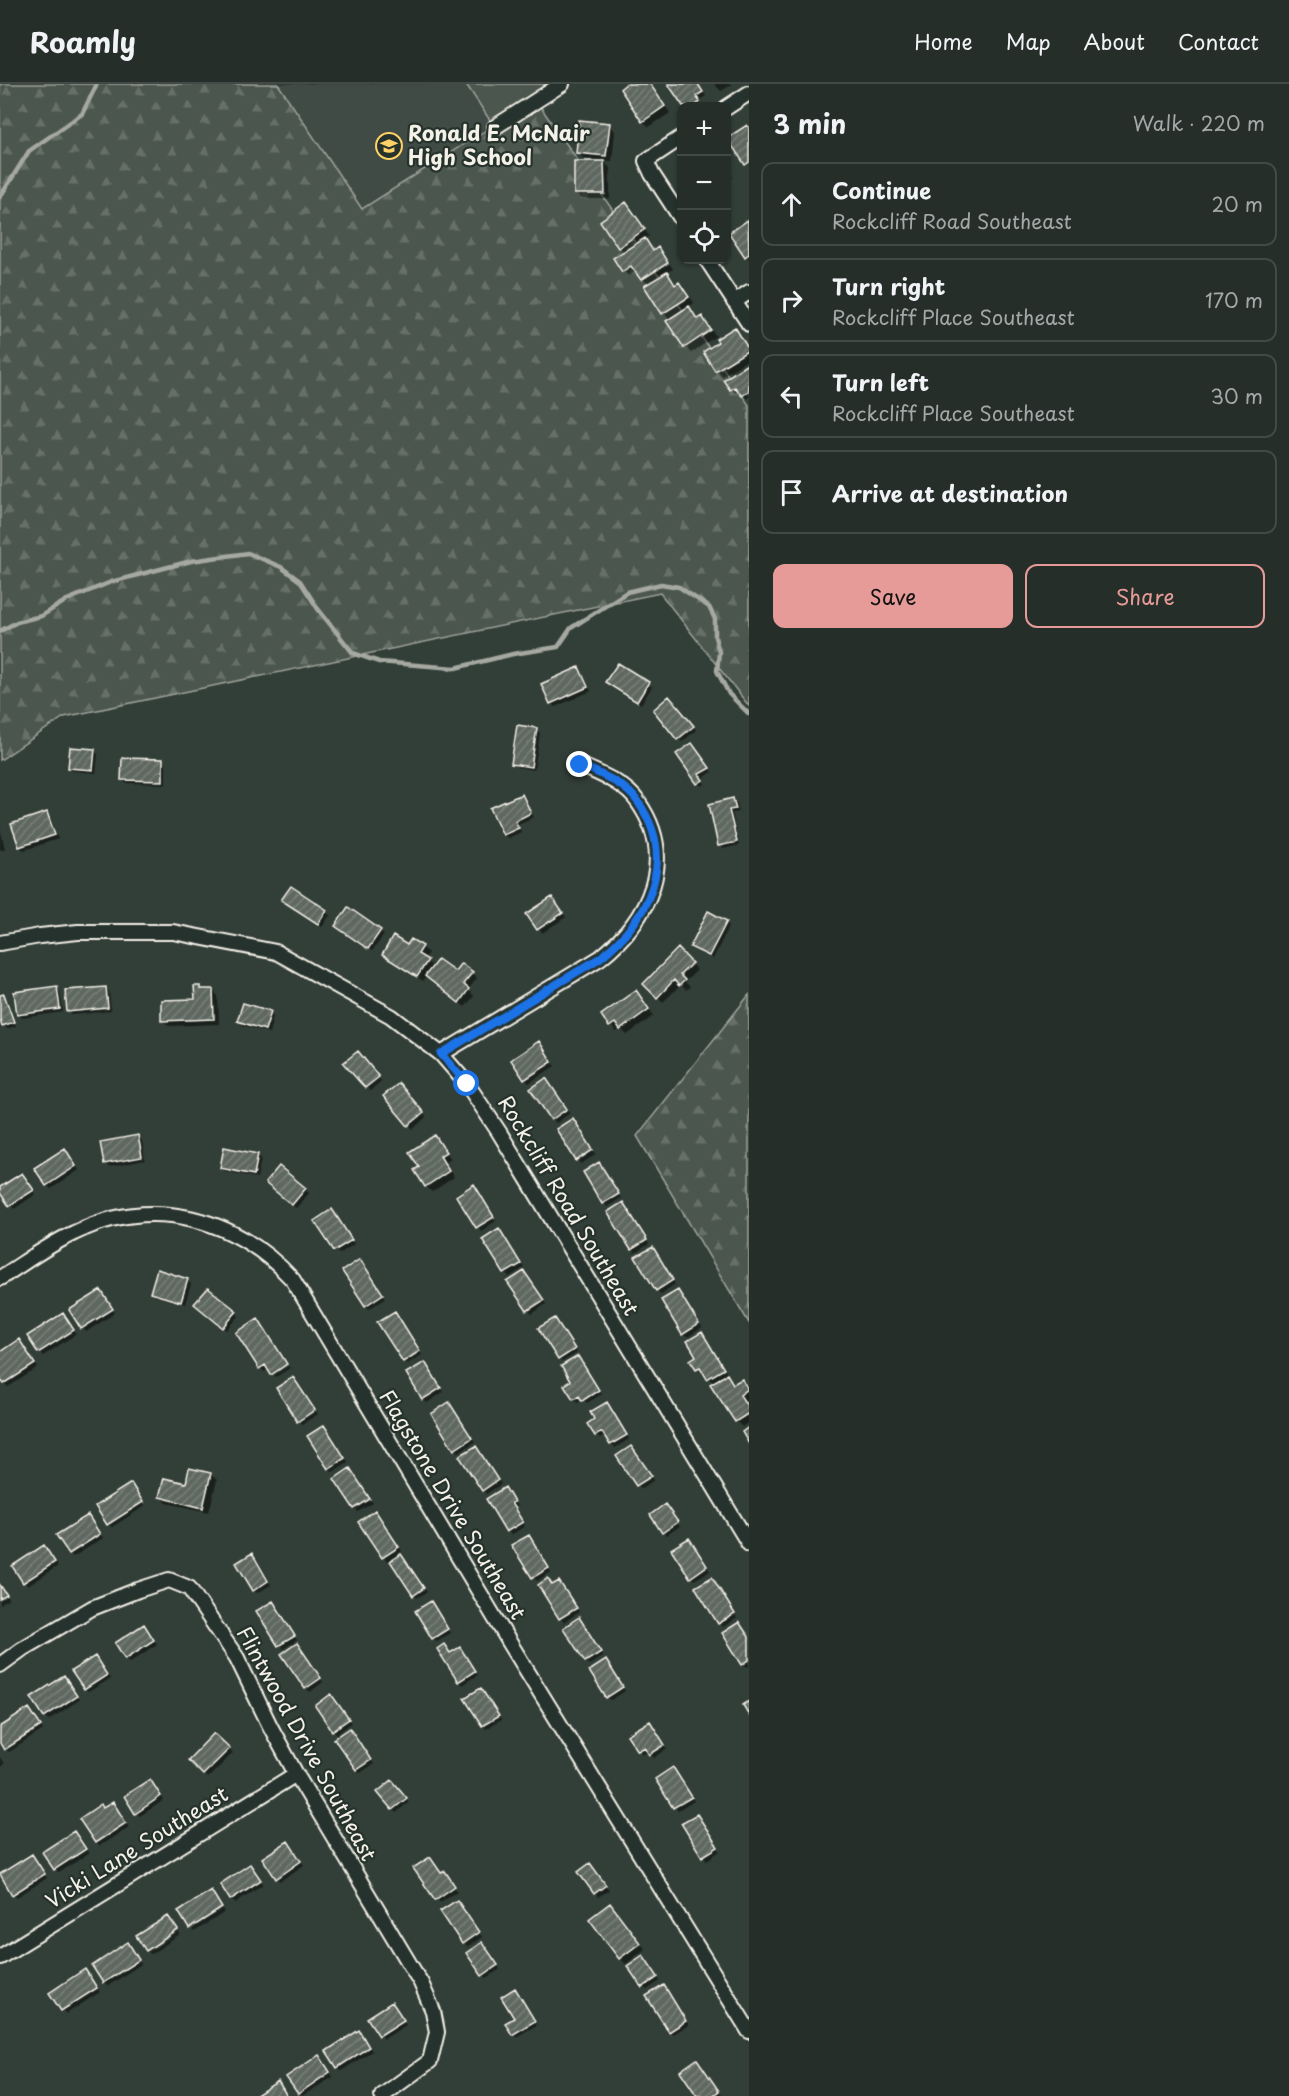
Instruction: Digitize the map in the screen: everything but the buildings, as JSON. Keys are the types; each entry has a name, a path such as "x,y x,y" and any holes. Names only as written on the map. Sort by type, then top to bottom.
{"street":[{"path":"495,127 562,84"},
{"path":"731,105 749,93"},
{"path":"677,140 646,161 677,214"},
{"path":"710,264 749,324"},
{"path":"734,302 749,292"},
{"path":"441,1054 600,958 632,928 644,910 652,890 658,858 653,830 637,800 611,778 580,765"},
{"name":"Rockcliff Road Southeast","path":"0,944 40,936 80,932 173,932 276,952 391,1016 441,1054 467,1084 487,1114 749,1544"},
{"name":"Flagstone Drive Southeast","path":"0,1278 74,1233 115,1218 136,1215 158,1214 201,1220 242,1237 277,1263 293,1280 508,1640 749,2031"},
{"name":"Flintwood Drive Southeast","path":"0,1665 22,1649 92,1608 169,1580 189,1588 237,1658 296,1774 421,1983 433,2011 437,2032 430,2061 382,2096"},
{"name":"Vicki Lane Southeast","path":"0,1957 296,1774"}],"shaded area":[{"name":"Ronald E. McNair High School","path":"278,84 554,84 362,209"}],"green space":[{"path":"0,84 278,84 362,209 535,99 749,405 749,706 660,593 64,717 0,760"},
{"path":"466,84 547,84 491,122"},
{"path":"749,995 749,1323 637,1136"}],"waterway":[{"path":"0,197 29,151 82,114 97,84"},
{"path":"0,631 17,622 41,616 67,600 111,582 191,561 248,553 281,567 300,581 318,609 353,653 379,662 455,668 513,654 558,647 571,628 627,592 661,584 679,587 709,607 715,619 715,637 719,652 717,671 729,694 749,714"}],"place":[{"name":"Ronald E. McNair High School","path":"389,146"}],"route":[{"path":"467,1084 441,1054 600,958 632,928 644,910 652,890 658,858 653,830 637,800 611,778 580,765"}]}
